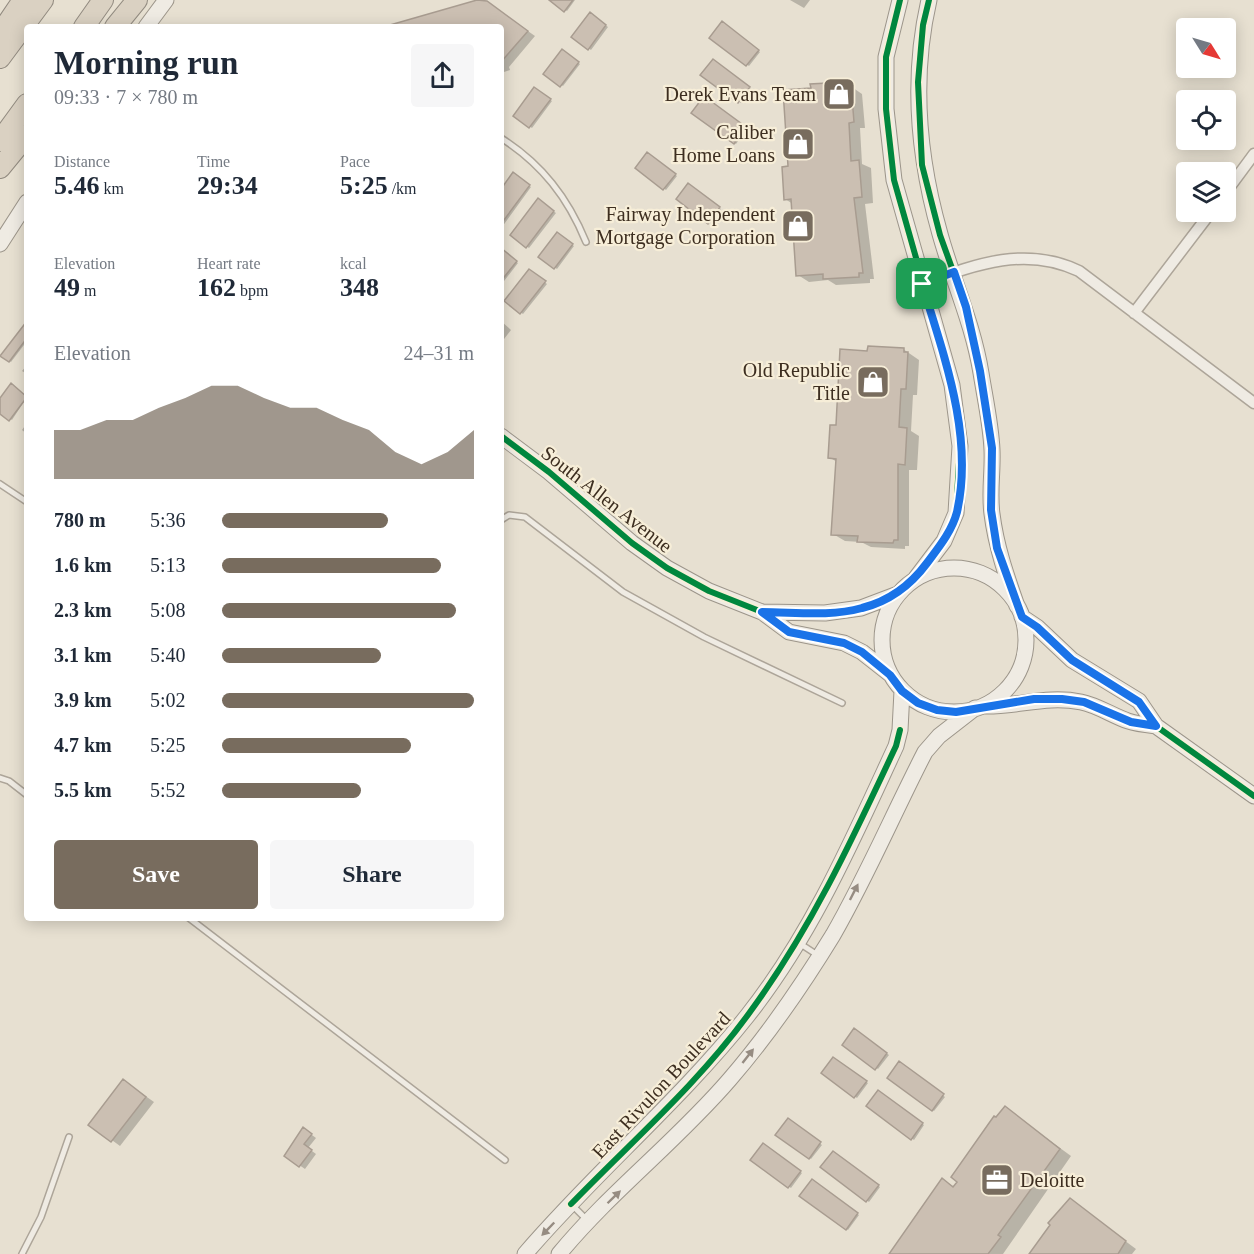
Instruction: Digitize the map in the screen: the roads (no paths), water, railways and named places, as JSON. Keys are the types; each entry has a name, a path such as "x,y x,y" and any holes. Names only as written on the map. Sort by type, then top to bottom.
{"highway":[{"path":"0,34 23,0"},
{"path":"25,24 43,0"},
{"path":"86,24 103,0"},
{"path":"117,24 137,0"},
{"path":"0,58 24,26"},
{"path":"0,141 24,108"},
{"path":"0,168 24,139"}],"street":[{"path":"148,24 166,0"},
{"path":"900,0 886,57 886,109 894,180 952,385 960,446 956,513 944,541 916,578 898,594 887,612 882,633 883,654 890,675 902,691 918,703 937,710 956,712 1034,699 1062,699 1084,702 1131,722 1156,726"},
{"path":"559,1254 588,1221 690,1123 731,1078 833,934 925,752 939,736 979,707 996,698 1012,682 1022,662 1026,639 1020,611 997,548 991,510 992,448 980,371 966,307 940,235 922,165 918,82 923,25 929,0"},
{"path":"1236,178 1254,154"},
{"path":"0,244 24,207"},
{"path":"1134,313 1203,222"},
{"path":"922,284 954,272 1020,257 1050,261 1079,271 1254,403"},
{"name":"South Allen Avenue","path":"504,438 549,472 632,543 667,567 709,591 762,612 789,632 844,643 890,675"},
{"path":"916,578 938,570 961,568 984,574 1003,587 1020,611 1072,660 1139,702 1156,726 1254,796"},
{"name":"South Allen Avenue","path":"762,612 825,613 861,609 898,594"},
{"name":"East Rivulon Boulevard","path":"525,1254 699,1074 749,1013 798,942 836,874 896,746 900,730 902,691"}],"lane":[{"path":"504,140 528,158 554,184 576,218 586,242"},
{"path":"0,484 24,500"},
{"path":"504,518 508,515 525,517 623,592 704,638 842,704"},
{"path":"0,778 9,781 24,793"},
{"path":"193,921 505,1160"},
{"path":"798,942 819,956"},
{"path":"22,1254 41,1217 69,1137"},
{"path":"571,1204 588,1221"}],"place":[{"name":"Derek Evans Team","path":"839,94"},
{"name":"Caliber Home Loans","path":"798,144"},
{"name":"Fairway Independent Mortgage Corporation","path":"798,226"},
{"name":"Old Republic Title","path":"873,382"},
{"name":"Deloitte","path":"997,1180"}]}
